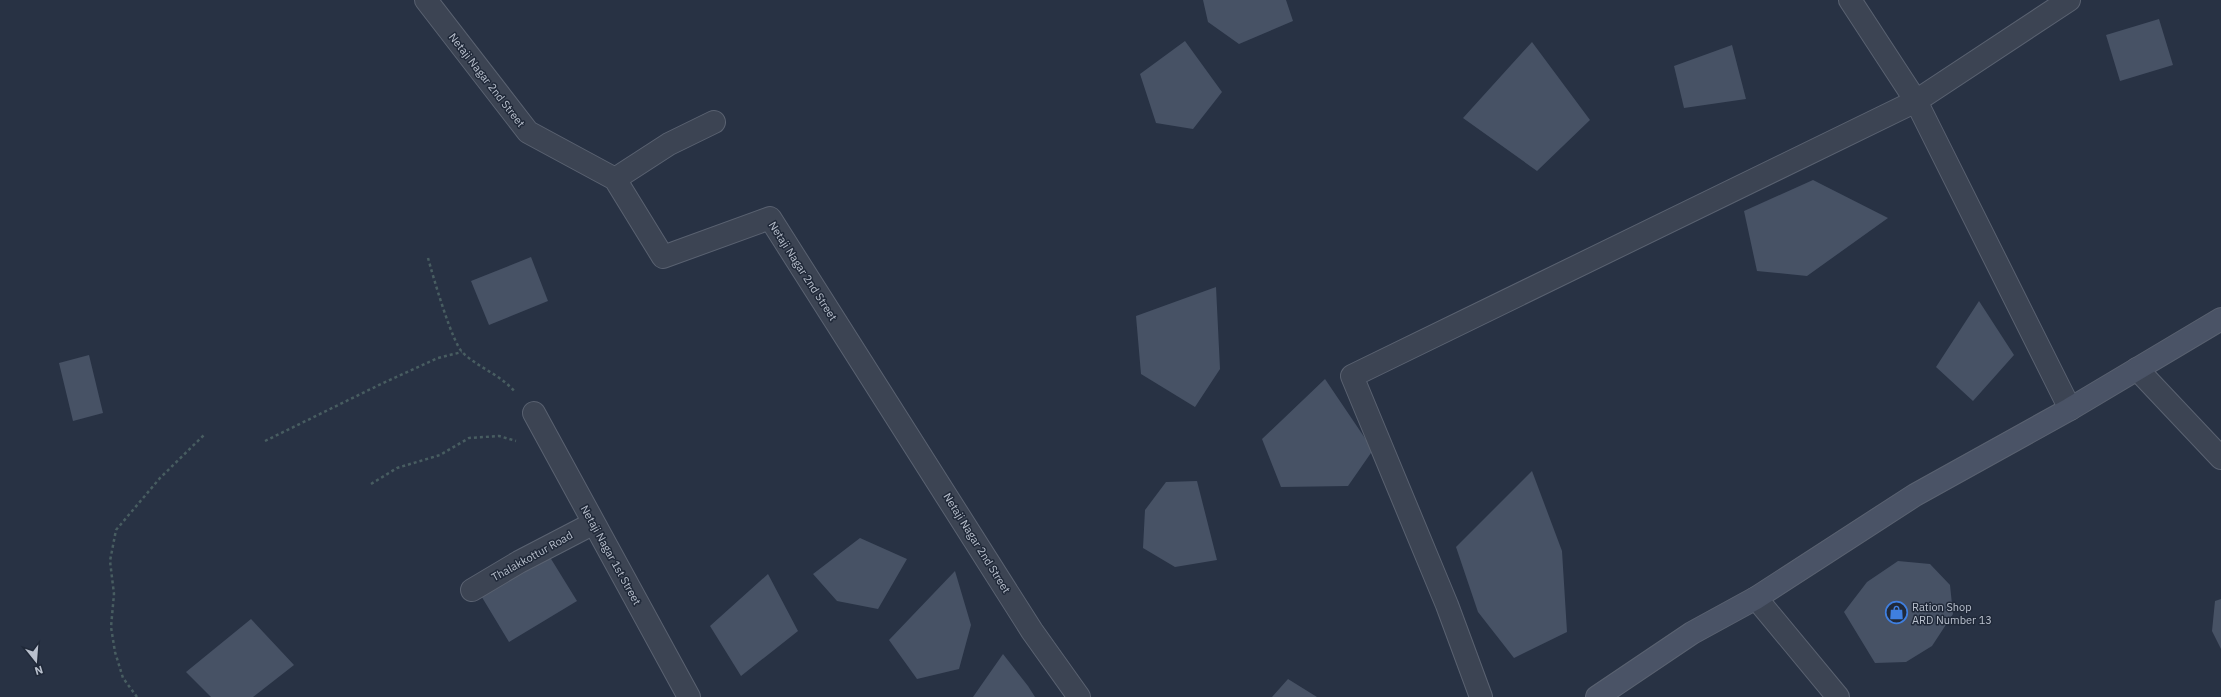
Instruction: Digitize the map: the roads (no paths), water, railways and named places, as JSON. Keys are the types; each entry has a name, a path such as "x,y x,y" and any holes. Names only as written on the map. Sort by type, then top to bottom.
{"main road":[{"path":"1597,697 1692,633 1756,598 1915,495 2070,409 2221,319"}],"street":[{"name":"Netaji Nagar 2nd Street","path":"426,0 528,132 615,179 663,257 770,218 1032,631 1079,697"},
{"path":"1850,0 1916,101 2070,409"},
{"path":"1481,697 1447,605 1352,376 1916,101 2069,0"},
{"path":"615,179 669,144 714,122"},
{"path":"2137,369 2221,458"},
{"name":"Netaji Nagar 1st Street","path":"534,413 689,697"},
{"name":"Thalakkottur Road","path":"472,590 519,562 594,523"},
{"path":"1756,598 1838,697"}],"place":[{"name":"Ration Shop ARD Number 13","path":"1897,613"}]}
